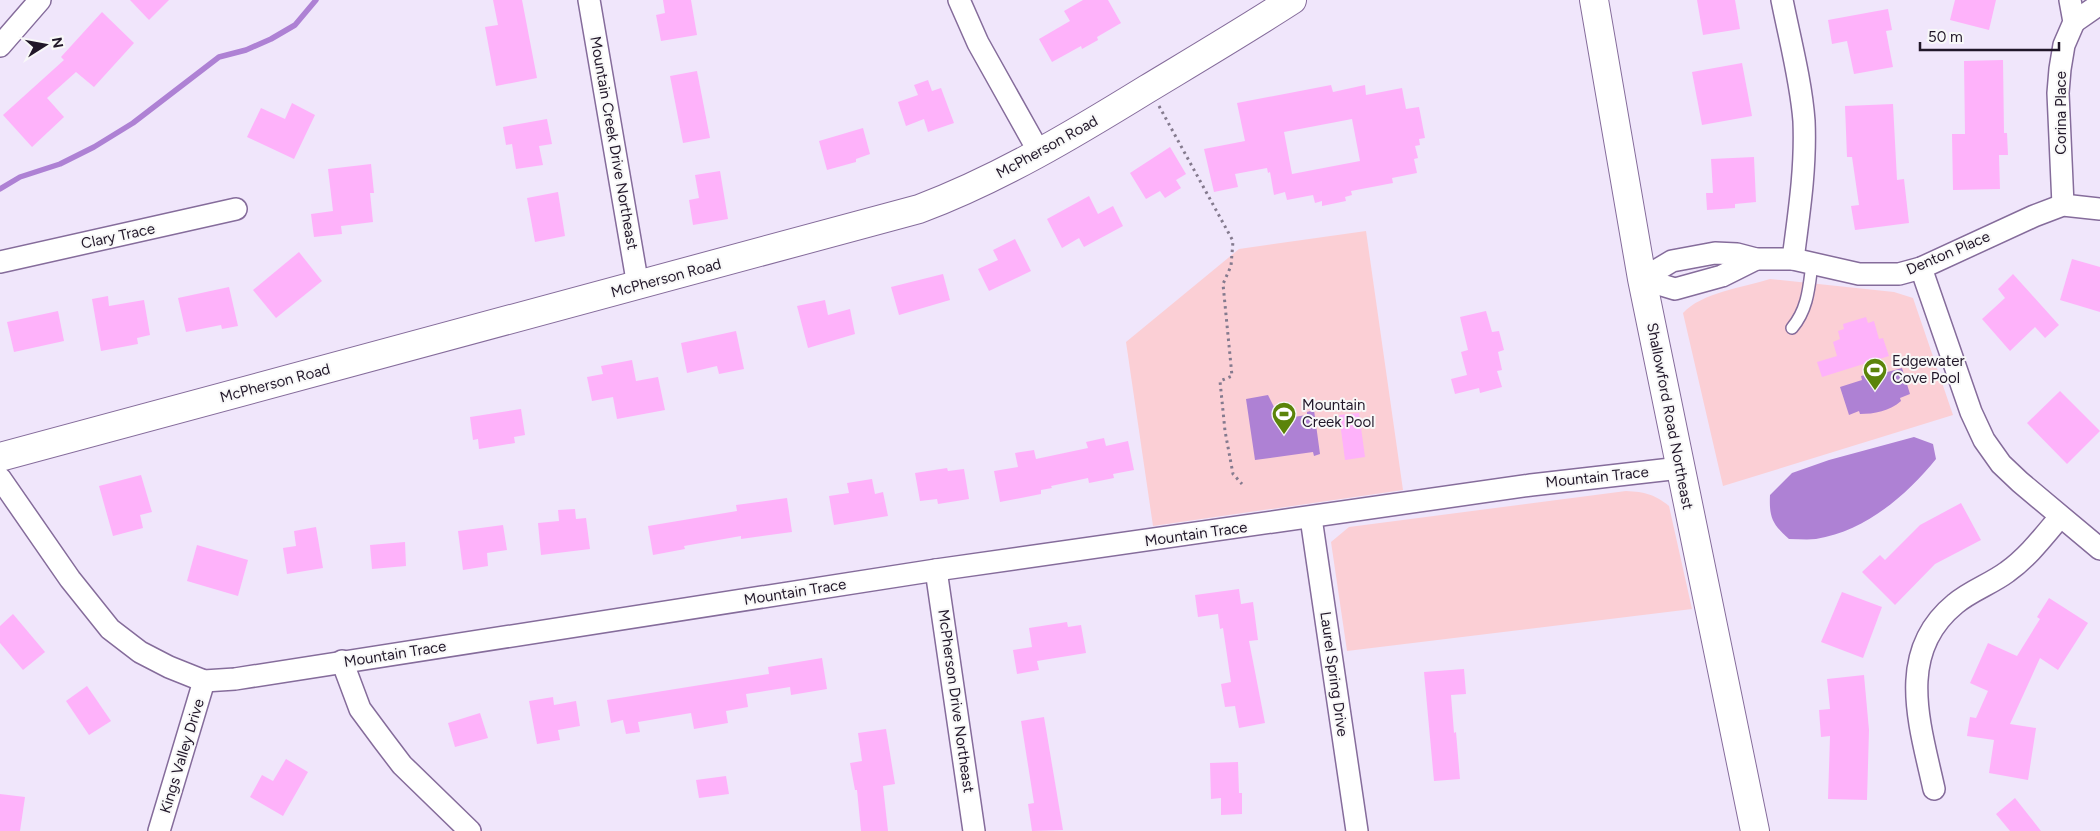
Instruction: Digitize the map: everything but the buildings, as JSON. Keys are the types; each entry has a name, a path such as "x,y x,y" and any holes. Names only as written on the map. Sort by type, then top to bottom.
{"street":[{"path":"0,46 40,0"},
{"name":"Mountain Creek Drive Northeast","path":"589,0 638,286"},
{"path":"959,0 978,43 1039,152"},
{"name":"McPherson Road","path":"0,457 919,209 958,194 1039,152 1149,88 1292,0"},
{"name":"Shallowford Road Northeast","path":"1594,0 1642,279 1755,831"},
{"path":"1782,0 1800,88 1804,128 1802,262"},
{"path":"2070,0 2074,22 2100,4"},
{"name":"Corina Place","path":"2063,205 2058,93 2064,45 2074,22"},
{"name":"Denton Place","path":"1642,279 1672,261 1716,253 1737,254 1756,259 1802,262 1859,274 1899,274 1921,268 2034,216 2063,205 2100,209"},
{"name":"Clary Trace","path":"0,262 236,209"},
{"path":"1921,268 1971,412 1984,440 2001,464 2060,517 2100,549"},
{"name":"Mountain Trace","path":"0,478 70,579 110,629 140,652 169,667 204,680 235,680 936,570 1311,518 1531,485 1680,468"},
{"path":"1934,789 1917,709 1916,693 1917,668 1927,641 1939,619 1956,603 2006,573 2032,550 2060,517"},
{"name":"Laurel Spring Drive","path":"1311,518 1357,831"},
{"name":"McPherson Drive Northeast","path":"936,570 974,831"},
{"path":"342,662 360,709 382,740 402,766 470,831"},
{"name":"Kings Valley Drive","path":"159,831 204,680"}],"lane":[{"path":"1792,328 1801,317 1806,303 1802,262"}],"path":[{"path":"1149,88 1233,241 1231,266 1223,284 1232,376 1220,381 1225,431 1233,474 1242,484"}],"shaded area":[{"path":"1366,231 1403,490 1153,526 1126,342 1239,249"},
{"path":"1770,279 1894,292 1913,298 1953,415 1723,486 1683,313 1701,300"},
{"name":"Edgewater Cove Pool","path":"1902,368 1910,394 1900,398 1901,401 1887,410 1865,414 1860,414 1859,411 1849,415 1840,387 1862,380 1861,376 1879,371 1880,374"},
{"name":"Mountain Creek Pool","path":"1268,395 1280,419 1307,415 1307,412 1314,410 1320,454 1314,456 1313,452 1255,460 1246,399"},
{"path":"1914,437 1933,444 1936,459 1898,498 1868,520 1834,535 1816,539 1789,539 1775,524 1771,515 1770,495 1792,473 1829,460"},
{"path":"1626,491 1649,494 1669,506 1692,609 1347,651 1331,542 1349,527"}],"waterway":[{"path":"0,189 20,177 60,164 94,147 133,123 219,57 246,50 271,39 295,25 316,0"}],"place":[{"name":"Edgewater Cove Pool","path":"1875,391"},
{"name":"Mountain Creek Pool","path":"1284,435"}]}
